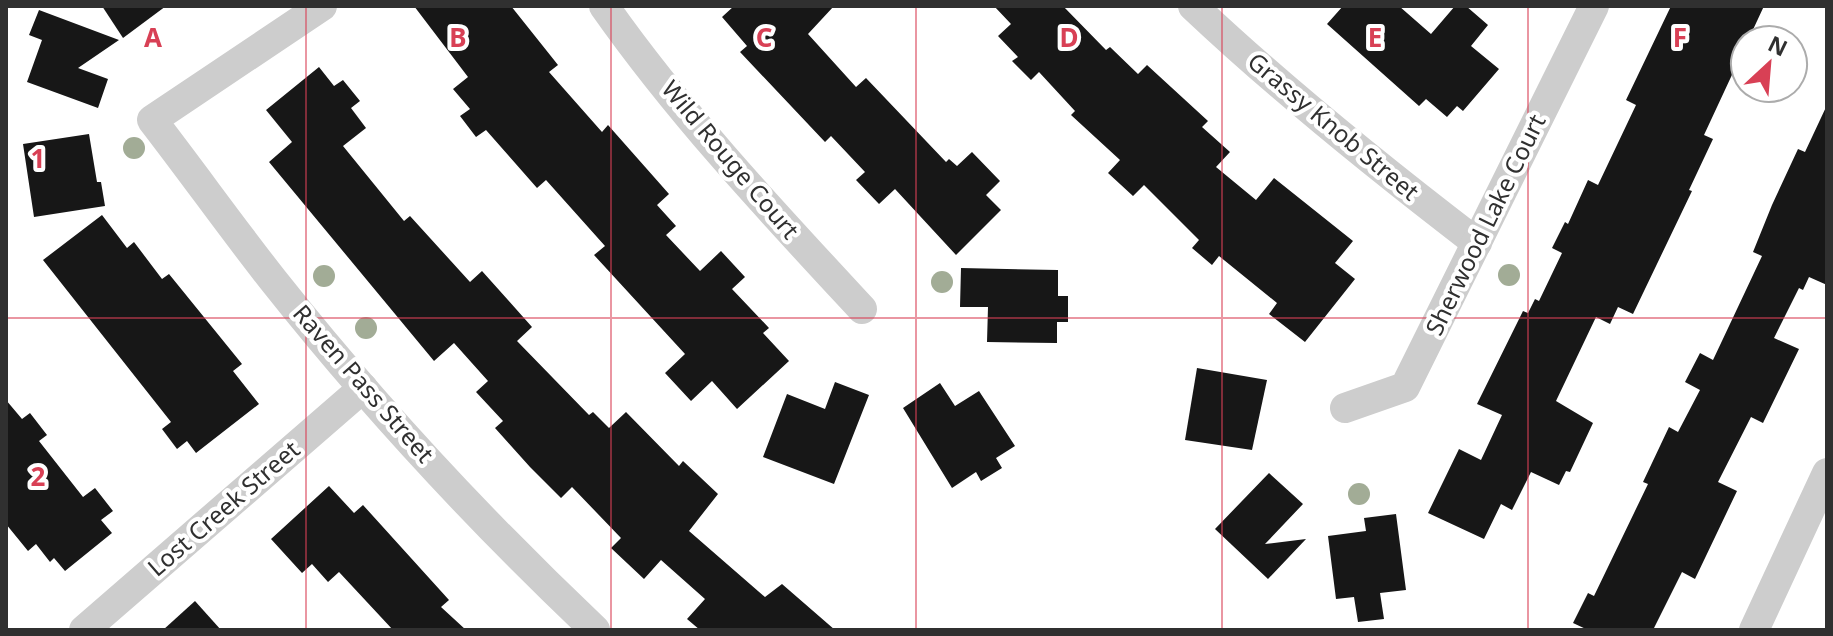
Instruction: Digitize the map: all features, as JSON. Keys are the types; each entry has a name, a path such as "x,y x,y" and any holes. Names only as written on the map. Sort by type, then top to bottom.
{"street":[{"name":"Raven Pass Street","path":"322,6 152,120 273,280 363,388 446,481 595,630"},
{"name":"Wild Rouge Court","path":"604,6 674,97 761,199 862,309"},
{"name":"Grassy Knob Street","path":"1193,6 1253,63 1363,156 1477,243"},
{"name":"Sherwood Lake Court","path":"1345,408 1405,387 1594,6"},
{"name":"Lost Creek Street","path":"84,630 363,388"},
{"path":"1754,630 1827,473"}],"building":[{"path":"102,6 166,6 123,38"},
{"path":"414,6 511,6 558,65 549,72 602,132 608,125 669,194 657,205 676,226 666,235 700,271 721,251 745,277 732,289 769,328 763,333 789,361 737,409 712,381 691,401 665,373 685,354 594,255 605,246 546,180 537,188 486,130 476,137 460,116 470,109 453,89 468,77"},
{"path":"734,6 834,6 808,34 856,87 866,78 946,162 949,159 957,166 972,152 1000,181 986,195 1001,210 956,255 895,189 879,204 856,180 865,172 831,136 825,142 740,52 747,46 722,17"},
{"path":"994,6 1063,6 1106,50 1110,47 1138,74 1147,65 1208,121 1202,127 1230,152 1216,167 1256,200 1274,178 1353,241 1335,263 1355,279 1305,342 1269,314 1277,303 1219,256 1212,265 1192,248 1199,240 1144,185 1133,196 1108,173 1120,160 1071,115 1075,111 1039,72 1031,80 1012,61 1018,57 998,36 1011,24"},
{"path":"1343,6 1399,6 1431,34 1455,6 1466,6 1488,25 1471,46 1499,69 1463,111 1457,106 1447,117 1426,99 1419,106 1327,24"},
{"path":"1671,6 1764,6 1756,24 1729,24 1729,81 1704,135 1713,139 1689,190 1692,191 1633,314 1618,307 1610,324 1596,317 1556,401 1593,423 1570,472 1566,471 1559,485 1531,472 1512,510 1501,504 1484,539 1428,513 1459,449 1481,460 1502,415 1477,404 1523,311 1528,313 1535,299 1539,301 1562,253 1552,248 1565,222 1568,224 1588,180 1598,185 1636,105 1626,100"},
{"path":"39,10 119,40 78,68 108,79 98,108 27,82 42,40 29,35"},
{"path":"319,67 334,86 343,80 360,101 351,108 366,128 343,146 404,221 410,216 470,282 482,271 532,327 517,341 589,415 593,412 609,428 626,412 679,466 683,461 718,494 689,531 765,597 782,584 835,630 700,630 687,619 705,599 661,560 644,579 611,548 621,538 572,487 561,498 530,467 495,428 503,421 476,392 488,381 454,343 434,361 269,162 292,142 266,110"},
{"path":"1827,105 1827,285 1809,277 1803,290 1799,288 1774,338 1799,349 1763,423 1751,417 1718,482 1737,491 1695,579 1682,572 1653,630 1588,630 1573,623 1588,593 1594,596 1648,484 1643,482 1669,427 1678,432 1700,390 1685,382 1700,353 1713,360 1762,256 1753,252 1772,205 1798,149 1805,152"},
{"path":"89,134 97,182 101,182 105,206 34,217 23,144"},
{"path":"102,215 127,248 134,242 162,279 169,274 242,364 233,371 259,404 196,453 187,441 177,449 162,429 171,422 43,260"},
{"path":"961,268 1058,270 1058,296 1068,296 1068,322 1057,322 1057,343 987,342 988,307 960,307"},
{"path":"1197,368 1267,380 1252,450 1185,440"},
{"path":"835,382 869,395 834,484 763,457 787,394 825,409"},
{"path":"940,383 955,406 979,391 1015,446 996,458 1002,468 981,481 976,472 952,488 903,408"},
{"path":"6,400 22,419 30,413 47,435 39,441 83,497 95,488 113,511 101,520 112,533 65,571 54,558 50,562 36,544 28,551 6,524"},
{"path":"1269,473 1303,504 1265,544 1306,539 1268,579 1215,529"},
{"path":"329,486 354,513 363,505 449,600 441,607 466,630 393,630 339,572 328,582 312,564 302,573 271,539"},
{"path":"1396,514 1406,590 1380,593 1384,619 1358,622 1354,597 1336,599 1328,536 1366,531 1364,518"},
{"path":"195,601 221,630 163,630"}]}
